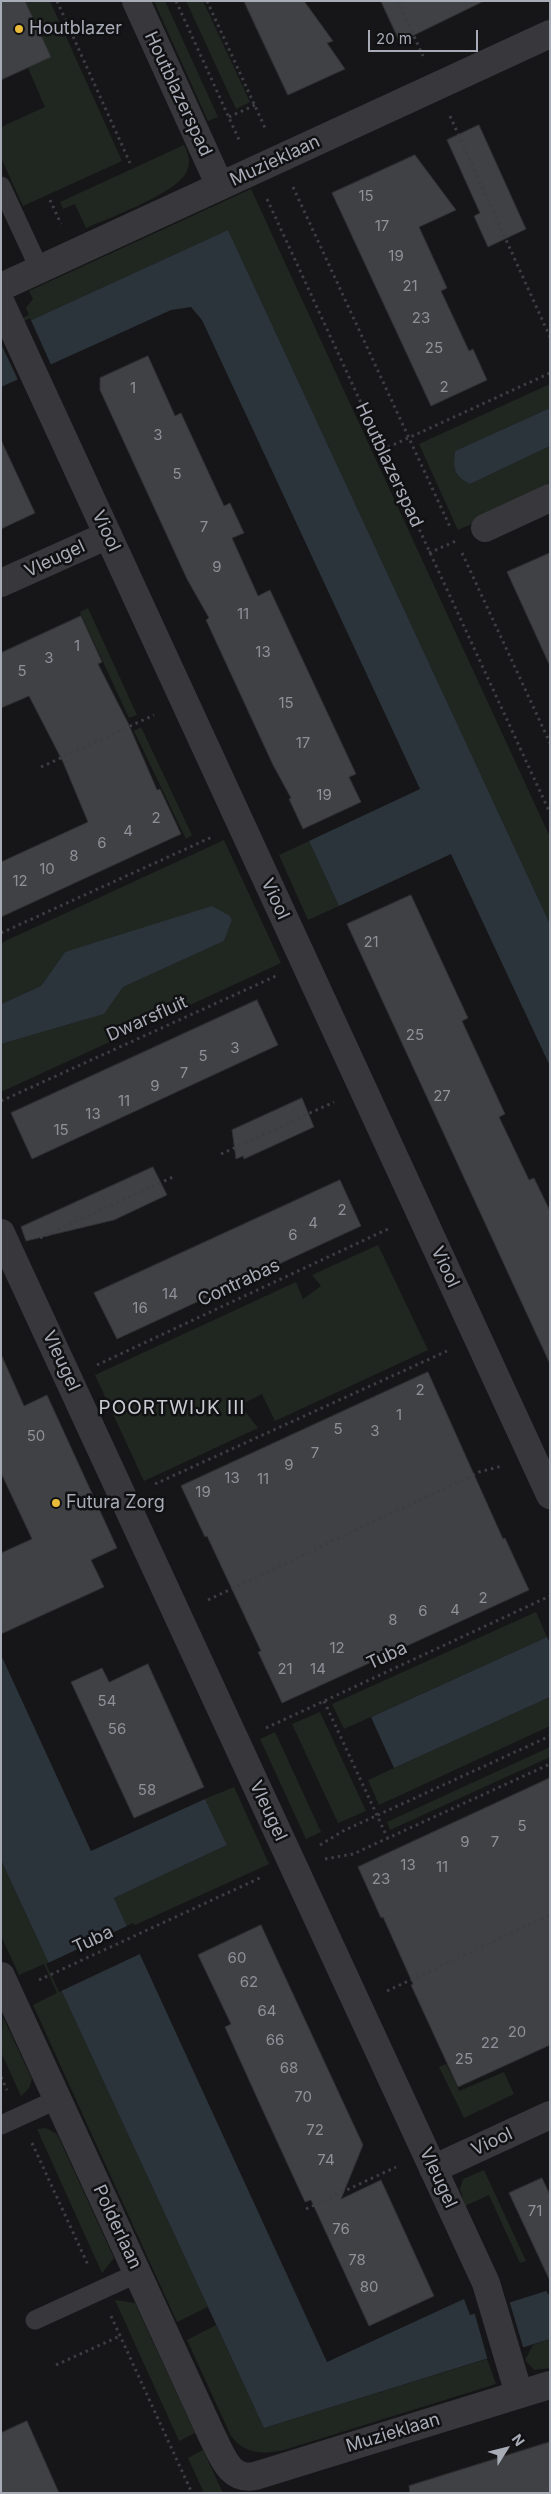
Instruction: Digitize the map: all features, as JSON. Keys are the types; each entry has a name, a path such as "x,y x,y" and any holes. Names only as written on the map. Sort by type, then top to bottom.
{"street":[{"name":"Houtblazerspad","path":"136,1 220,186"},
{"name":"Muzieklaan","path":"1,287 550,34"},
{"name":"Viool","path":"6,312 550,1495"},
{"path":"485,528 550,498"},
{"name":"Vleugel","path":"1,584 108,534"},
{"name":"Vleugel","path":"6,1242 486,2282 519,2394"},
{"name":"Polderlaan","path":"1,1976 212,2436 225,2462 236,2475"},
{"name":"Viool","path":"430,2161 550,2115"},
{"name":"Muzieklaan","path":"236,2475 241,2477 255,2476 550,2385"}],"lane":[{"path":"1,186 40,270"},
{"path":"1,2125 58,2099"},
{"path":"36,2320 138,2273"}],"path":[{"path":"57,1 130,163"},
{"name":"Houtblazerspad","path":"176,1 550,813"},
{"name":"Houtblazerspad","path":"207,1 550,743"},
{"path":"398,1 550,337"},
{"name":"Houtblazerspad","path":"229,117 255,105"},
{"path":"382,450 550,373"},
{"path":"41,767 184,701"},
{"path":"1,933 240,824"},
{"name":"Dwarsfluit","path":"1,1101 304,963"},
{"path":"221,1154 363,1088"},
{"path":"6,1242 173,1176"},
{"name":"Contrabas","path":"69,1378 420,1214"},
{"path":"124,1498 477,1337"},
{"path":"217,1596 479,1472 488,1470"},
{"name":"Tuba","path":"236,1742 550,1596"},
{"path":"324,1701 388,1839"},
{"name":"Tuba","path":"42,1978 292,1863 343,1831 550,1736"},
{"name":"Tuba","path":"292,1863 353,1854 550,1764"},
{"path":"397,1986 550,1915"},
{"path":"306,2209 430,2161"},
{"path":"56,2365 120,2336"}],"shaded area":[{"path":"25,1 50,1 122,161 23,206 1,158 1,127 45,107 28,68"},
{"path":"154,1 165,1 218,117 208,121"},
{"path":"186,1 203,1 250,102 236,109"},
{"path":"184,145 189,165 187,171 171,188 142,204 86,228 75,204 63,209 60,202"},
{"path":"251,189 550,837 550,924 228,230 1,334 1,328 29,315 26,308 33,299 29,291"},
{"path":"228,230 550,924 550,1066 451,854 339,906 309,841 420,789 202,320 191,307 171,310 1,387 1,334"},
{"path":"550,384 550,408 455,451 454,467 457,474 470,484 550,446 550,484 479,517 478,521 458,530 419,444"},
{"path":"550,408 550,446 470,484 457,474 454,467 455,451"},
{"path":"88,608 137,715 129,718 80,612"},
{"path":"141,727 192,835 186,839 134,731"},
{"path":"224,840 281,963 1,1092 1,1044 104,1014 123,987 224,941 232,920 230,916 65,952 41,986 1,1004 1,943"},
{"path":"309,841 339,906 308,920 279,855"},
{"path":"212,906 230,916 232,920 224,941 123,987 104,1014 1,1044 1,1004 41,986 65,952"},
{"path":"378,1245 428,1350 275,1421 262,1394 240,1405 258,1428 144,1481 95,1375 296,1282 303,1299 321,1286 312,1275"},
{"path":"536,1612 547,1637 344,1729 332,1704"},
{"path":"547,1637 550,1643 550,1697 394,1768 371,1717"},
{"path":"1,1655 91,1851 205,1799 227,1845 114,1898 327,2362 464,2299 470,2315 546,2291 550,2296 550,2339 264,2428 1,1860"},
{"path":"550,1697 550,1726 379,1805 368,1780"},
{"path":"320,1712 366,1811 338,1823 292,1724"},
{"path":"275,1732 321,1832 306,1839 260,1739"},
{"path":"550,1747 550,1757 390,1830 387,1822"},
{"path":"234,1787 269,1864 135,1925 133,1923 127,1926 114,1898 227,1845 205,1799"},
{"path":"1,1860 208,2307 177,2322 33,2005 57,1993 44,1964 19,1975 1,1936"},
{"path":"3,2017 32,2079 29,2088 21,2096 1,2052"},
{"path":"446,2064 459,2091 504,2072 514,2094 464,2118 439,2067"},
{"path":"46,2128 57,2134 114,2258 102,2273 37,2129"},
{"path":"484,2170 526,2261 520,2263 489,2195 465,2206 460,2189 463,2179"},
{"path":"115,2300 135,2303 195,2433 179,2441"},
{"path":"216,2325 264,2428 487,2359 496,2384 287,2449 264,2453 256,2452 243,2447 231,2436 187,2340"},
{"path":"550,2339 550,2368 534,2370 525,2360 533,2345"},
{"path":"203,2450 223,2493 204,2493 188,2458"}],"pier":[{"path":"30,318 52,367 19,382 1,344 1,332"},
{"path":"129,1925 142,1953 59,1992 46,1964"},
{"path":"509,2300 524,2350 488,2361 474,2311"}],"building":[{"name":"Houtblazer","path":"1,1 25,1 51,57 1,80"},
{"path":"244,1 304,1 333,41 327,43 345,69 288,95"},
{"path":"381,1 484,1 400,42"},
{"path":"479,125 526,229 488,247 474,216 480,213 447,140"},
{"path":"415,155 456,210 419,227 447,288 441,291 469,351 473,349 487,380 431,406 332,193"},
{"path":"148,356 175,416 181,413 224,506 230,503 244,533 232,538 258,596 270,590 356,774 349,777 361,802 303,829 289,799 291,798 273,765 206,620 209,618 187,579 100,390 100,378"},
{"path":"1,440 35,513 1,529"},
{"path":"550,553 550,666 507,572"},
{"path":"81,616 102,662 98,664 128,723 157,790 160,789 181,834 1,917 1,862 88,822 63,762 29,696 1,708 1,653"},
{"path":"411,895 468,1018 462,1021 505,1114 499,1117 529,1180 534,1178 550,1211 550,1364 347,924"},
{"path":"257,1000 278,1045 32,1159 11,1113"},
{"path":"302,1098 314,1127 244,1159 243,1156 236,1159 232,1130"},
{"path":"153,1167 167,1195 114,1220 26,1241 21,1227"},
{"path":"340,1180 361,1226 117,1339 94,1293"},
{"name":"Futura Zorg","path":"1,1354 24,1406 47,1395 117,1548 91,1560 104,1587 1,1634 1,1553 32,1539 1,1473"},
{"path":"428,1372 503,1539 505,1538 529,1590 282,1703 258,1652 261,1651 207,1536 205,1537 181,1486"},
{"path":"148,1664 204,1787 134,1818 71,1682 102,1668 109,1682"},
{"path":"550,1778 550,2045 458,2087 411,1985 413,1984 383,1917 381,1918 358,1867"},
{"path":"261,1925 363,2145 341,2199 381,2180 434,2296 369,2326 311,2200 305,2202 225,2027 231,2024 198,1955"},
{"path":"542,2178 550,2195 550,2281 509,2193"},
{"path":"27,2421 59,2493 1,2493 1,2433"},
{"path":"550,2442 550,2493 410,2493 409,2486"}],"place":[{"name":"Houtblazer","path":"19,29"},
{"name":"Futura Zorg","path":"56,1503"}],"district":[{"name":"POORTWIJK III","path":"172,1408"}]}
